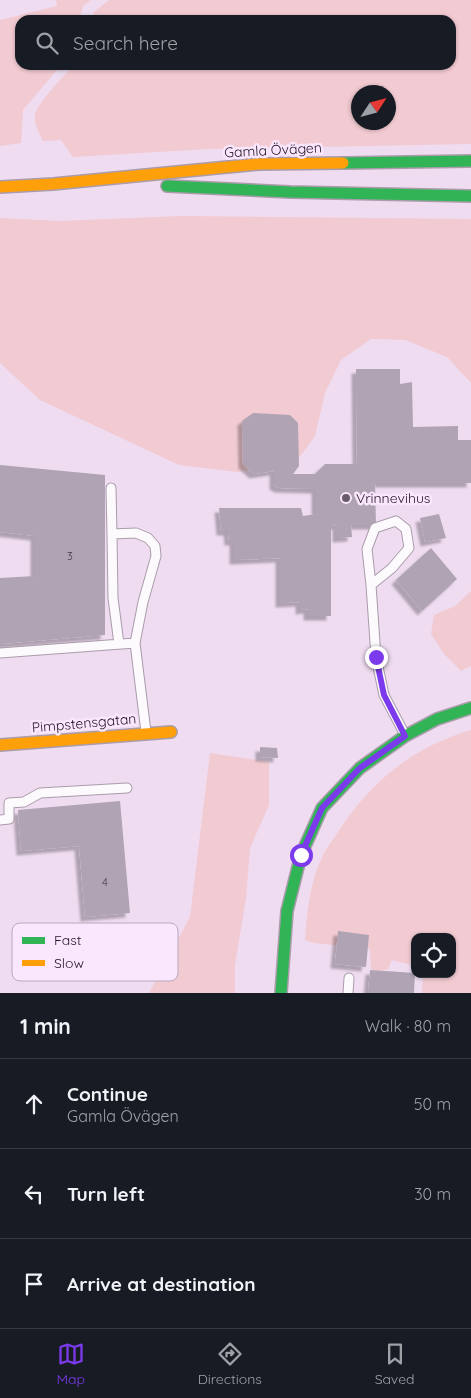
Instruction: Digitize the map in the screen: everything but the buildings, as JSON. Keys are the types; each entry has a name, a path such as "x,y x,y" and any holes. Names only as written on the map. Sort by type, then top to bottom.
{"main road":[{"name":"Gamla Övägen","path":"0,187 53,184 76,180 259,164 471,161"},
{"name":"Gamla Övägen","path":"76,180 290,192 471,196"},
{"path":"281,993 287,911 301,855 322,808 360,768 405,736 437,719 471,708"},
{"name":"Pimpstensgatan","path":"0,745 171,732"}],"lane":[{"path":"111,488 113,598 119,644"},
{"path":"372,585 392,568 409,548 406,530 396,521 375,528 367,549 372,585 376,657 384,695 405,736"},
{"path":"112,534 136,533 148,538 155,546 156,556 143,602 135,643 146,733"},
{"path":"0,653 135,643"},
{"path":"0,820 10,819 9,803 24,802 40,793 127,788"},
{"path":"348,993 349,978"}],"shaded area":[{"path":"56,0 91,0 83,6 80,15 20,15 57,6"},
{"path":"109,0 471,0 471,144 208,149 73,157 61,140 43,141 35,122 35,115 40,104 69,70 456,70 456,15 93,15"},
{"path":"15,16 15,70 57,70 23,110 21,143 0,146 0,20"},
{"path":"181,216 471,219 471,383 447,357 405,340 371,339 341,360 325,393 315,436 296,462 237,472 179,465 40,400 0,363 0,218 59,221"},
{"path":"471,591 471,666 461,671 444,654 431,634 434,615 455,606"},
{"path":"471,730 471,993 422,993 423,978 456,978 456,933 411,933 411,965 392,960 388,969 376,972 371,969 370,949 314,943 305,940 307,919 315,875 323,855 364,797 379,782 412,757 450,737"},
{"path":"210,753 269,762 269,805 250,848 246,898 235,965 235,993 149,993 155,981 178,981 178,939 190,917"}],"traffic: fast":[{"path":"343,163 471,161"},
{"path":"167,186 290,192 471,196"},
{"path":"281,993 287,911 301,855 322,808 360,768 405,736 437,719 471,708"}],"traffic: slow":[{"path":"0,187 53,184 259,164 343,163"},
{"path":"0,745 171,732"}],"place":[{"name":"Vrinnevihus","path":"346,498"}],"route":[{"path":"301,855 322,808 360,768 405,736 397,717 384,695 376,657"}]}
